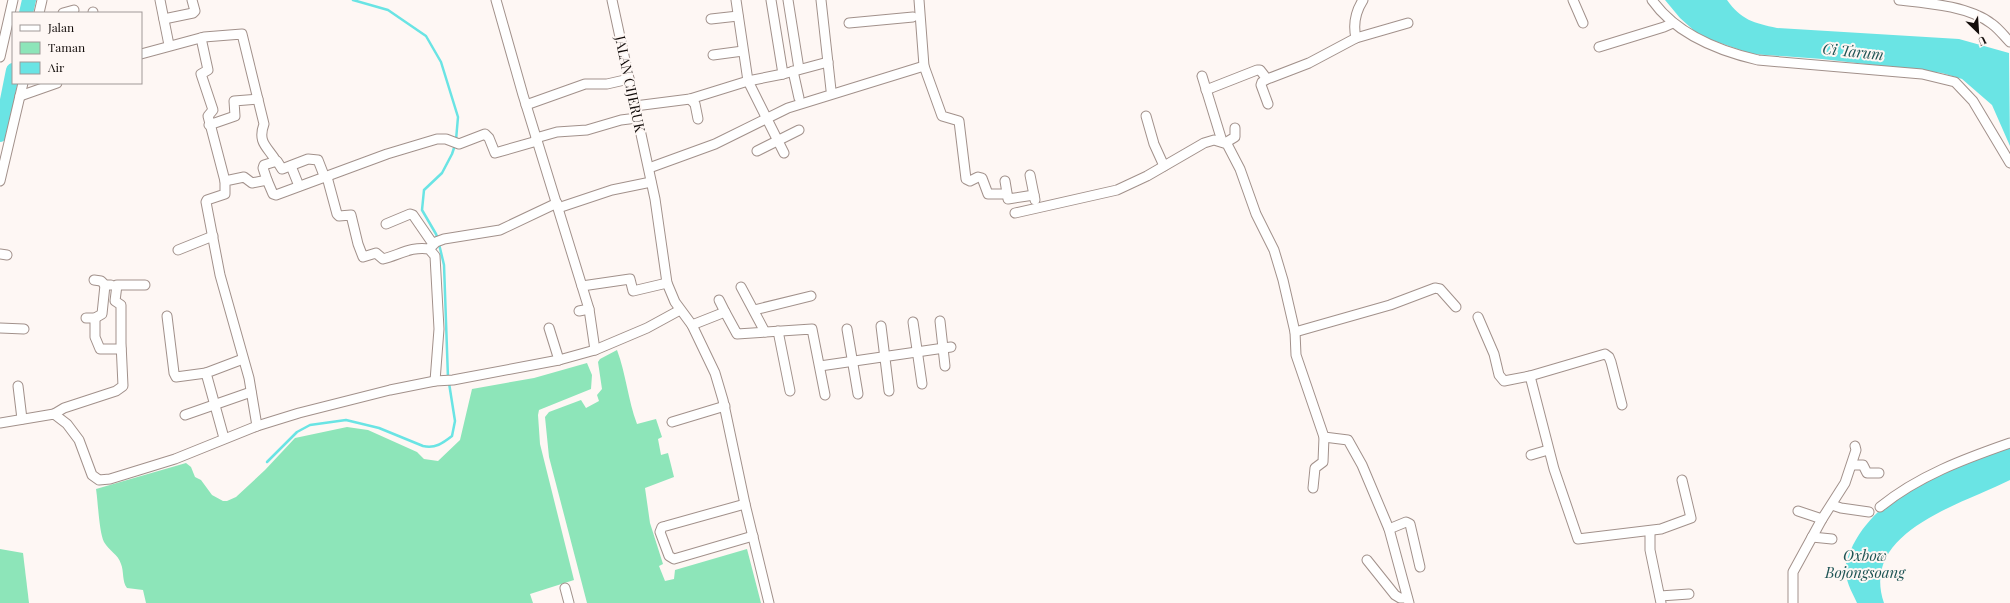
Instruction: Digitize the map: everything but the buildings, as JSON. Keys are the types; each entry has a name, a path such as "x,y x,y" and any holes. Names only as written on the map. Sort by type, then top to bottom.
{"street":[{"path":"0,57 13,0"},
{"path":"39,12 42,0"},
{"path":"160,0 169,45"},
{"path":"164,19 193,13 195,11 192,0"},
{"path":"496,0 526,105 589,309 595,350"},
{"name":"JALAN CIJERUK","path":"612,0 661,229 667,283 680,310 692,325 713,368 725,406 745,504 768,603"},
{"path":"736,0 748,81 784,153"},
{"path":"771,0 783,74"},
{"path":"788,0 799,98"},
{"path":"821,0 832,90"},
{"path":"919,0 924,66 942,116 959,121 966,179 970,181 978,177 982,178 990,195 1006,194"},
{"path":"1356,38 1354,24 1363,0"},
{"path":"1573,0 1583,23"},
{"path":"1652,0 1662,13 1673,23 1702,41 1725,52 1758,60 1922,74 1955,82 1973,101 2010,163"},
{"path":"1899,0 1950,4 1992,24 2010,42"},
{"path":"67,12 74,10"},
{"path":"711,19 738,16"},
{"path":"849,23 913,16"},
{"path":"1268,104 1261,85 1262,82 1267,79 1308,63 1356,38 1408,23"},
{"path":"1599,47 1673,23"},
{"path":"142,54 169,45 201,38 242,34 264,124 262,137 268,152 281,169 308,159 317,160 326,177 337,214 339,216 351,215 358,244 363,257 376,253 383,259 414,249 500,230 558,205 612,190 651,182"},
{"path":"201,38 208,70 201,74 213,110 208,115 209,125 225,181 225,194 206,201 220,275 243,359 257,426"},
{"path":"713,55 743,51"},
{"path":"635,106 690,98 748,81 783,74 828,62"},
{"path":"649,168 715,144 767,117 798,104 924,66"},
{"path":"1206,90 1257,70 1260,70 1267,79"},
{"path":"1202,76 1223,142 1229,148 1240,169 1256,214 1274,250 1283,280 1295,332 1296,355 1324,437 1323,462 1315,468 1313,488"},
{"path":"526,105 585,84 607,84 629,79"},
{"path":"0,181 23,84"},
{"path":"20,96 54,84"},
{"path":"690,98 695,104 698,119"},
{"path":"209,125 235,116 234,101 258,99"},
{"path":"1146,116 1154,144 1164,166"},
{"path":"276,161 263,166 267,180 275,195 387,154 437,139 442,138 453,142 485,134 489,138 492,151 495,153 557,132 588,130 621,120 637,118"},
{"path":"1016,213 1036,207 1116,190 1164,166 1204,143 1214,140 1223,142 1235,136 1235,128"},
{"path":"756,151 799,130"},
{"path":"291,166 299,186"},
{"path":"1030,175 1036,207"},
{"path":"225,181 244,177 252,183 267,180"},
{"path":"1005,181 1006,194 1010,200 1034,195"},
{"path":"386,224 410,214 413,215 435,244 439,329 436,381"},
{"path":"178,250 213,236"},
{"path":"582,286 630,279 633,291 667,283"},
{"path":"94,280 101,281 105,285 145,285"},
{"path":"105,285 103,313 91,318 94,337 100,349 121,349"},
{"path":"0,423 54,414 64,408 122,388 124,383 121,349 121,304 115,301 117,285"},
{"path":"742,287 765,332"},
{"path":"1295,332 1390,305 1435,288 1440,289 1456,307"},
{"path":"754,310 811,296"},
{"path":"719,300 736,333 812,329 825,395"},
{"path":"579,311 589,309"},
{"path":"54,414 67,424 79,440 91,473 99,480 110,479 175,459 257,426 390,390 560,360 595,350 647,328 680,310"},
{"path":"692,325 725,312"},
{"path":"167,316 176,377 206,373 243,359"},
{"path":"1478,317 1501,378 1504,381 1530,376 1605,354 1609,357 1611,362 1622,405"},
{"path":"913,322 922,384"},
{"path":"940,322 947,347 944,366"},
{"path":"880,326 889,390"},
{"path":"0,328 24,329"},
{"path":"549,328 560,360"},
{"path":"847,329 858,394"},
{"path":"778,331 790,390"},
{"path":"820,366 918,353 947,347"},
{"path":"206,373 224,438"},
{"path":"1530,376 1548,450 1578,539 1634,531 1661,529 1691,518 1682,480"},
{"path":"18,386 22,419"},
{"path":"185,415 214,403 251,392"},
{"path":"672,422 725,406"},
{"path":"1324,437 1348,440 1362,465 1389,529 1408,601"},
{"path":"1880,507 1894,496 1928,476 2010,444"},
{"path":"1793,603 1793,572 1822,519 1849,483 1856,450 1855,446"},
{"path":"1531,455 1548,450"},
{"path":"1853,465 1863,465 1867,473 1879,473"},
{"path":"745,504 662,527 660,532 669,556 674,559 753,536"},
{"path":"1832,504 1842,508 1869,512"},
{"path":"1798,511 1822,519"},
{"path":"1389,529 1406,522 1410,524 1420,567"},
{"path":"1650,531 1650,550 1661,600 1689,594"},
{"path":"1812,537 1832,539"},
{"path":"1367,560 1395,595 1408,601"},
{"path":"565,588 569,603"}],"green space":[{"path":"617,350 637,424 656,419 662,437 658,439 661,455 668,453 674,477 645,488 650,523 663,564 659,566 665,581 674,579 675,570 747,549 761,603 587,603 549,457 545,417 549,412 581,400 586,408 599,401 597,395 602,389 598,362 600,359"},
{"path":"587,363 592,375 591,389 539,410 540,444 574,580 530,594 533,603 146,603 143,590 127,588 125,586 120,561 108,548 102,537 96,489 186,463 191,467 195,477 201,480 212,495 223,501 227,501 236,497 265,470 295,438 347,427 368,430 417,452 424,459 438,461 460,440 472,389 534,378"},
{"path":"0,549 23,553 29,603 0,603"}],"water":[{"name":"Ci Tarum","path":"1665,0 1727,0 1737,12 1749,20 1777,28 1959,39 2009,53 2010,146 1992,105 1962,79 1942,73 1822,59 1752,54 1700,36 1680,18"},
{"name":"Oxbow Bojongsoang","path":"2010,446 2010,480 1943,510 1920,524 1900,539 1887,557 1880,578 1884,603 1857,603 1850,589 1847,578 1847,559 1853,545 1866,525 1882,508 1921,482"}],"waterway":[{"path":"26,12 29,0"},
{"path":"353,0 388,10 426,36 441,62 458,117 456,140"},
{"path":"0,135 12,75"},
{"path":"438,239 422,210 424,190 442,173 455,145"},
{"path":"439,244 444,265 448,378"},
{"path":"267,462 297,432 310,425 346,420 379,428 423,446 431,447 439,445 452,436 455,421 449,383"}]}
